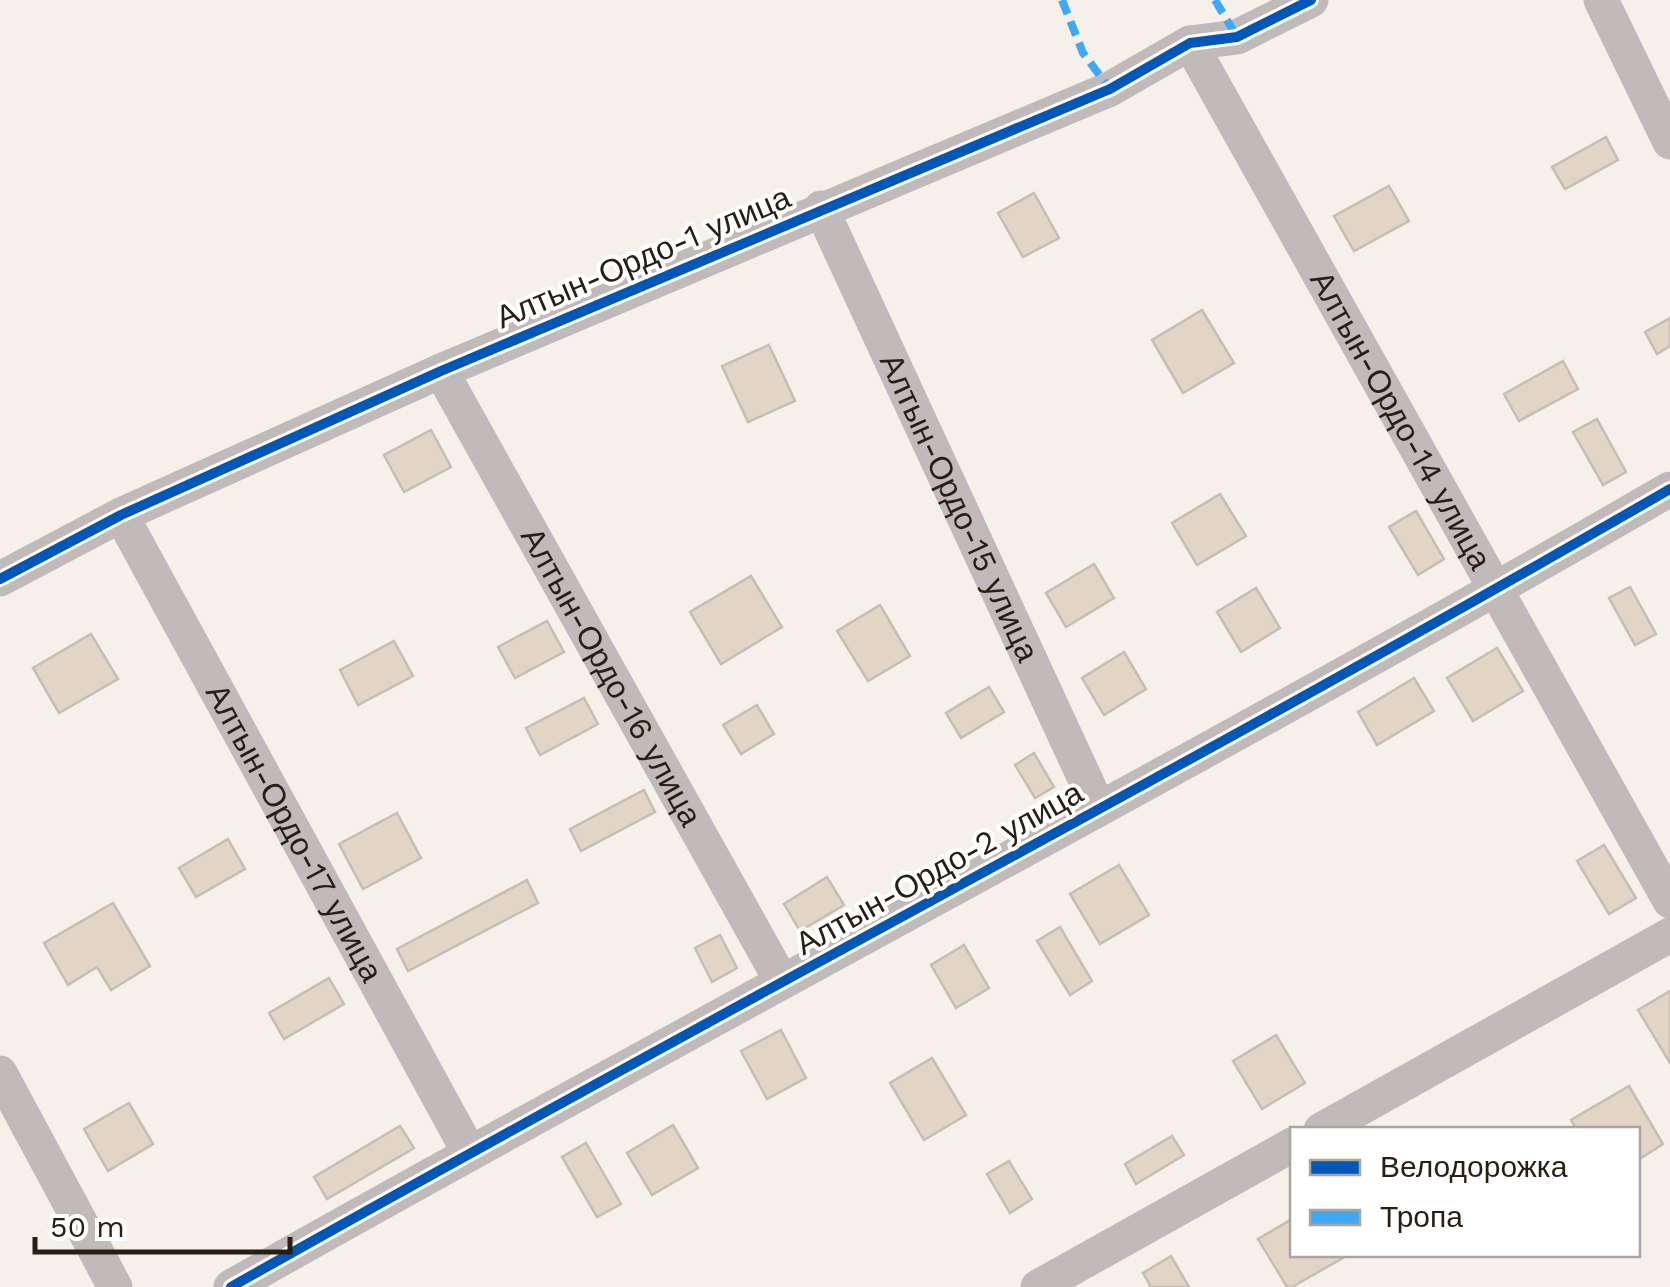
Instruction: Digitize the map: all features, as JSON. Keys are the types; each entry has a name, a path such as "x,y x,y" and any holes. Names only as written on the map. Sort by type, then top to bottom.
{"street":[{"name":"Алтын-Ордо-1 улица","path":"0,580 121,515 441,370 1110,89 1190,43 1237,37 1311,0"},
{"path":"1601,0 1670,142"},
{"name":"Алтын-Ордо-14 улица","path":"1190,43 1670,901"},
{"name":"Алтын-Ордо-15 улица","path":"821,208 1099,809"},
{"name":"Алтын-Ордо-16 улица","path":"441,370 782,982"},
{"name":"Алтын-Ордо-2 улица","path":"231,1287 469,1152 1496,590 1670,489"},
{"name":"Алтын-Ордо-17 улица","path":"121,515 469,1152"},
{"path":"1326,1127 1670,935"},
{"path":"0,1073 115,1287"},
{"path":"1038,1287 1290,1146"}],"building":[{"path":"1606,137 1618,160 1565,189 1552,167"},
{"path":"1389,186 1409,221 1354,251 1334,216"},
{"path":"1034,193 1059,238 1023,257 998,213"},
{"path":"1202,310 1234,363 1183,393 1152,340"},
{"path":"1670,318 1670,346 1657,354 1645,332"},
{"path":"769,345 795,401 748,422 722,366"},
{"path":"1563,361 1578,389 1519,421 1504,394"},
{"path":"1597,419 1626,472 1603,485 1573,432"},
{"path":"431,430 451,467 404,492 384,455"},
{"path":"1220,494 1246,536 1197,565 1172,523"},
{"path":"1416,511 1444,559 1418,575 1389,527"},
{"path":"1094,564 1114,598 1066,627 1046,593"},
{"path":"751,576 782,627 721,664 690,612"},
{"path":"1630,587 1656,634 1635,645 1609,598"},
{"path":"1256,588 1280,628 1241,652 1217,612"},
{"path":"880,605 910,656 868,681 837,631"},
{"path":"547,621 564,652 515,678 498,647"},
{"path":"91,634 118,679 59,713 33,668"},
{"path":"394,641 413,676 358,705 340,670"},
{"path":"1497,648 1523,691 1473,721 1447,678"},
{"path":"1124,652 1146,689 1104,715 1082,678"},
{"path":"1414,678 1434,711 1377,745 1358,712"},
{"path":"989,687 1004,712 961,738 946,713"},
{"path":"584,698 598,724 540,755 526,728"},
{"path":"757,705 774,734 741,754 723,725"},
{"path":"1034,753 1054,787 1035,798 1015,765"},
{"path":"644,790 655,812 581,851 570,829"},
{"path":"397,813 421,858 363,889 339,844"},
{"path":"228,839 245,869 196,897 179,868"},
{"path":"1604,845 1636,898 1609,914 1577,861"},
{"path":"1119,865 1149,915 1100,944 1070,894"},
{"path":"827,877 844,905 800,931 784,904"},
{"path":"527,880 538,903 408,971 397,949"},
{"path":"113,903 150,966 111,990 97,967 68,985 44,943"},
{"path":"1060,927 1092,981 1070,995 1037,941"},
{"path":"720,935 737,968 712,982 695,948"},
{"path":"964,945 989,988 956,1008 931,965"},
{"path":"329,978 344,1004 284,1039 269,1013"},
{"path":"1670,991 1670,1063 1638,1010"},
{"path":"781,1030 806,1078 767,1099 741,1051"},
{"path":"1276,1035 1305,1083 1262,1109 1233,1061"},
{"path":"932,1058 966,1115 924,1140 890,1083"},
{"path":"1629,1086 1663,1144 1640,1159 1640,1127 1575,1127 1571,1120"},
{"path":"129,1103 153,1144 108,1171 84,1129"},
{"path":"673,1125 698,1168 652,1195 627,1153"},
{"path":"400,1126 414,1148 327,1199 314,1177"},
{"path":"1172,1136 1184,1155 1136,1184 1125,1164"},
{"path":"586,1143 621,1204 597,1217 562,1157"},
{"path":"1009,1161 1032,1199 1010,1213 987,1174"},
{"path":"1290,1220 1290,1257 1343,1258 1287,1287 1258,1239"},
{"path":"1171,1256 1189,1287 1151,1287 1143,1273"}],"marked path":[{"path":"1062,0 1083,53 1110,89"},
{"path":"1215,0 1237,37"}],"cycle path":[{"path":"0,579 121,515 441,371 1110,89 1190,43 1237,37 1311,0"},
{"path":"231,1287 1312,692 1670,489"}]}
